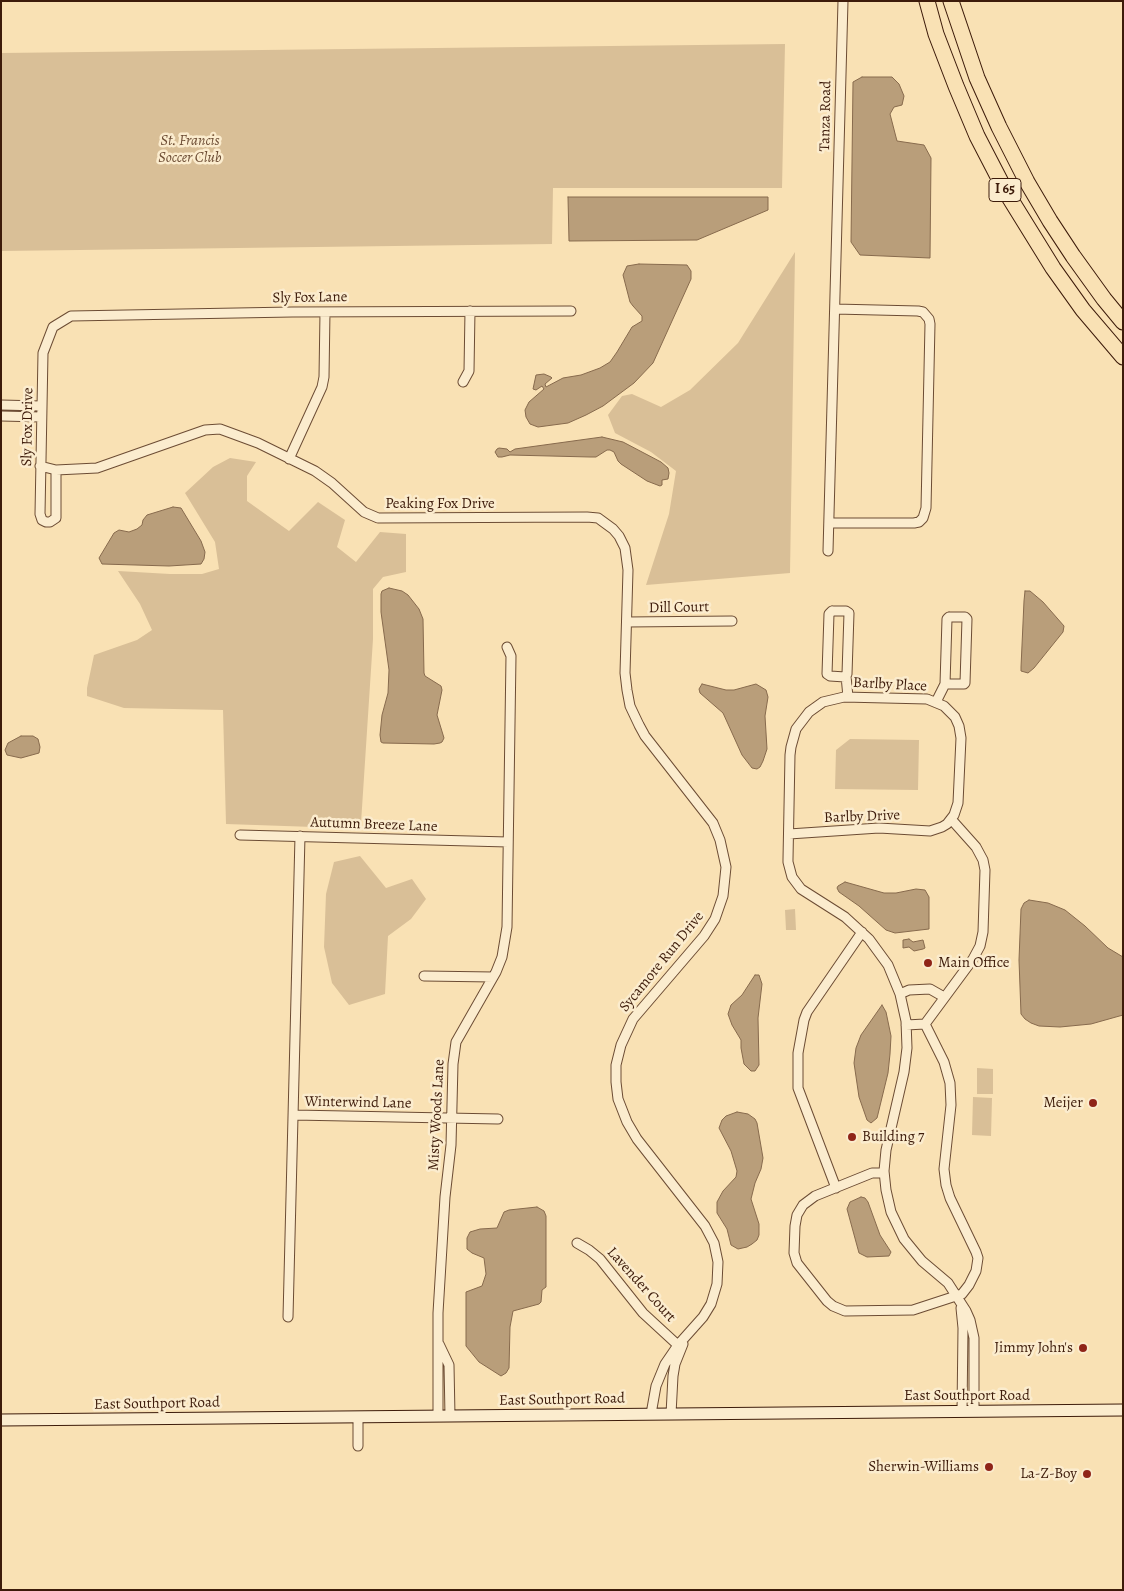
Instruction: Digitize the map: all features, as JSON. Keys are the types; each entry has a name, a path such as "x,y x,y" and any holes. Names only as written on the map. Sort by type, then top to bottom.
{"highway":[{"name":"I 65","path":"927,1 936,34 959,94 977,136 1006,192 1052,268 1083,310 1123,357"},
{"name":"I 65","path":"952,1 977,78 1027,182 1073,256 1123,322"}],"main road":[{"name":"East Southport Road","path":"1,1420 1123,1410"}],"street":[{"name":"Tanza Road","path":"828,551 843,1"},
{"path":"829,523 914,523 919,522 923,518 926,508 929,319 923,312 918,311 835,309"},
{"path":"463,382 469,372 470,311"},
{"name":"Sly Fox Lane","path":"53,327 71,316 571,311"},
{"path":"289,459 322,387 324,377 325,312"},
{"name":"Sly Fox Drive","path":"53,327 43,353 40,514 42,520 46,522 56,518 56,470"},
{"path":"1,405 42,406"},
{"path":"1,416 41,416"},
{"name":"Peaking Fox Drive","path":"40,466 56,470 97,468 205,430 220,429 258,443 315,471 332,483 364,512 378,518 598,518 619,536 625,548 628,570"},
{"name":"Sycamore Run Drive","path":"628,570 626,678 632,710 646,736 713,823 720,840 726,867 723,896 715,919 704,936 633,1019 620,1045 616,1065 618,1099 629,1128 702,1221 716,1249 719,1267 715,1294 707,1311 667,1360 659,1377 653,1397 651,1414"},
{"path":"846,676 830,676 828,674 829,614 832,610 849,613 846,676 848,697"},
{"path":"936,702 945,684 947,618 964,617 967,620 965,683 945,684"},
{"name":"Dill Court","path":"627,622 732,621"},
{"name":"Misty Woods Lane","path":"444,1416 449,1365 438,1342 438,1313 445,1197 451,1145 452,1078 456,1042 493,977 502,957 507,928 511,656 507,647"},
{"name":"Barlby Place","path":"789,834 792,738 809,712 831,699 848,697 927,699 948,709 955,717 961,738 958,803 952,819"},
{"path":"925,1024 973,959 981,940 983,925 983,860 976,847 952,819"},
{"name":"Barlby Drive","path":"789,834 879,828 930,830 945,825 952,819"},
{"path":"789,834 789,867 792,877 798,886 807,894 845,917 862,932 886,962 900,994 906,1025 907,1048 905,1068 886,1150 884,1173 889,1206 904,1239 922,1260 948,1284 970,1320 974,1338 974,1411"},
{"name":"Autumn Breeze Lane","path":"240,835 508,842"},
{"path":"288,1317 300,836"},
{"path":"836,1188 798,1088 798,1053 807,1012 862,932"},
{"path":"424,976 493,977"},
{"path":"900,994 912,990 930,989 944,998"},
{"path":"906,1025 925,1024"},
{"path":"884,1173 872,1174 815,1196 800,1209 795,1221 794,1253 797,1264 826,1300 835,1307 849,1311 913,1310 957,1296 966,1290 972,1281 978,1258 947,1191 944,1169 951,1104 950,1083 944,1062 925,1024"},
{"name":"Winterwind Lane","path":"294,1115 498,1119"},
{"name":"Lavender Court","path":"577,1243 600,1259 643,1313 680,1346"},
{"path":"957,1296 963,1328 962,1412"},
{"name":"Sycamore Run Drive","path":"671,1414 672,1376 680,1346"},
{"path":"358,1417 358,1446"}],"green space":[{"name":"St. Francis Soccer Club","path":"785,44 782,188 553,188 552,244 1,251 1,53"},
{"path":"795,252 790,573 646,585 669,514 676,471 651,452 615,433 608,415 622,396 632,394 661,407 690,390 738,343"},
{"path":"230,458 256,462 247,476 247,501 289,531 318,502 345,520 337,547 356,562 380,532 406,534 406,572 383,577 373,589 373,639 361,823 314,827 226,824 223,710 124,708 87,696 94,655 137,640 152,630 140,604 118,571 202,574 219,569 215,542 185,493 213,467"},
{"path":"850,739 919,740 918,790 835,789 836,750"},
{"path":"360,856 386,888 412,879 426,899 411,919 388,936 385,994 349,1005 332,983 324,947 326,894 334,862"},
{"path":"795,909 796,930 786,930 785,910"},
{"path":"977,1068 993,1069 993,1094 977,1094"},
{"path":"973,1097 992,1098 991,1136 972,1135"}],"shaded area":[{"path":"862,77 892,77 899,84 904,96 902,105 894,107 890,114 897,141 924,145 931,158 930,258 860,255 851,242 853,82"},
{"path":"568,197 768,197 768,210 697,240 569,241"},
{"path":"639,264 687,265 691,271 691,279 653,363 634,383 603,406 586,415 568,423 538,427 530,424 525,410 529,402 544,389 542,386 536,390 533,389 536,375 544,374 552,378 545,384 546,387 563,378 581,375 600,368 610,362 632,327 642,321 642,316 630,302 623,275 627,266"},
{"path":"602,437 623,442 661,462 668,468 668,479 662,480 662,485 660,486 647,481 621,464 614,452 610,450 596,457 510,455 498,457 495,452 499,448 507,449 510,452 515,449"},
{"path":"173,507 181,508 201,541 205,552 201,564 169,566 102,564 99,558 114,533 119,530 129,532 137,529 142,525 147,515"},
{"path":"389,588 402,591 408,595 419,609 423,619 424,673 425,676 441,686 442,690 437,715 444,738 440,743 381,742 382,715 388,693 389,670 381,612 381,594 382,591"},
{"path":"1025,591 1030,591 1043,602 1064,626 1063,632 1028,673 1021,671"},
{"path":"702,684 734,690 756,684 766,690 768,697 765,716 767,749 760,767 757,769 752,768 742,755 723,713 700,693 699,689"},
{"path":"21,736 33,736 38,739 39,753 21,758 7,755 5,750 8,743"},
{"path":"845,882 884,893 916,889 925,890 929,897 929,929 895,933 886,930 859,906 839,892 838,886"},
{"path":"1029,900 1048,903 1065,910 1108,948 1123,957 1123,1015 1091,1024 1060,1027 1039,1026 1025,1019 1021,1014 1019,960 1021,909 1024,903"},
{"path":"909,939 913,942 923,940 925,948 914,951 909,947 903,948 903,940"},
{"path":"755,975 759,975 762,984 758,1018 759,1065 755,1071 751,1071 744,1064 741,1040 728,1014 731,1005 742,995"},
{"path":"882,1005 886,1012 891,1036 890,1054 888,1073 877,1118 871,1123 867,1120 859,1097 854,1063 856,1048 861,1035"},
{"path":"737,1112 748,1114 755,1119 763,1158 751,1199 759,1224 759,1235 752,1244 738,1249 731,1245 727,1229 717,1213 717,1202 723,1191 736,1177 737,1171 731,1151 719,1128 726,1116"},
{"path":"861,1197 865,1198 868,1202 880,1235 891,1252 889,1256 867,1257 859,1253 847,1209 850,1202"},
{"path":"537,1207 544,1211 546,1216 546,1287 542,1290 541,1302 539,1304 513,1311 510,1327 509,1368 501,1376 479,1362 466,1346 466,1292 482,1286 486,1274 484,1258 467,1249 467,1238 470,1232 480,1229 497,1228 504,1212"}],"place":[{"name":"Main Office","path":"928,963"},
{"name":"Meijer","path":"1093,1103"},
{"name":"Building 7","path":"852,1137"},
{"name":"Jimmy John's","path":"1083,1348"},
{"name":"Sherwin-Williams","path":"989,1467"},
{"name":"La-Z-Boy","path":"1087,1474"}]}
